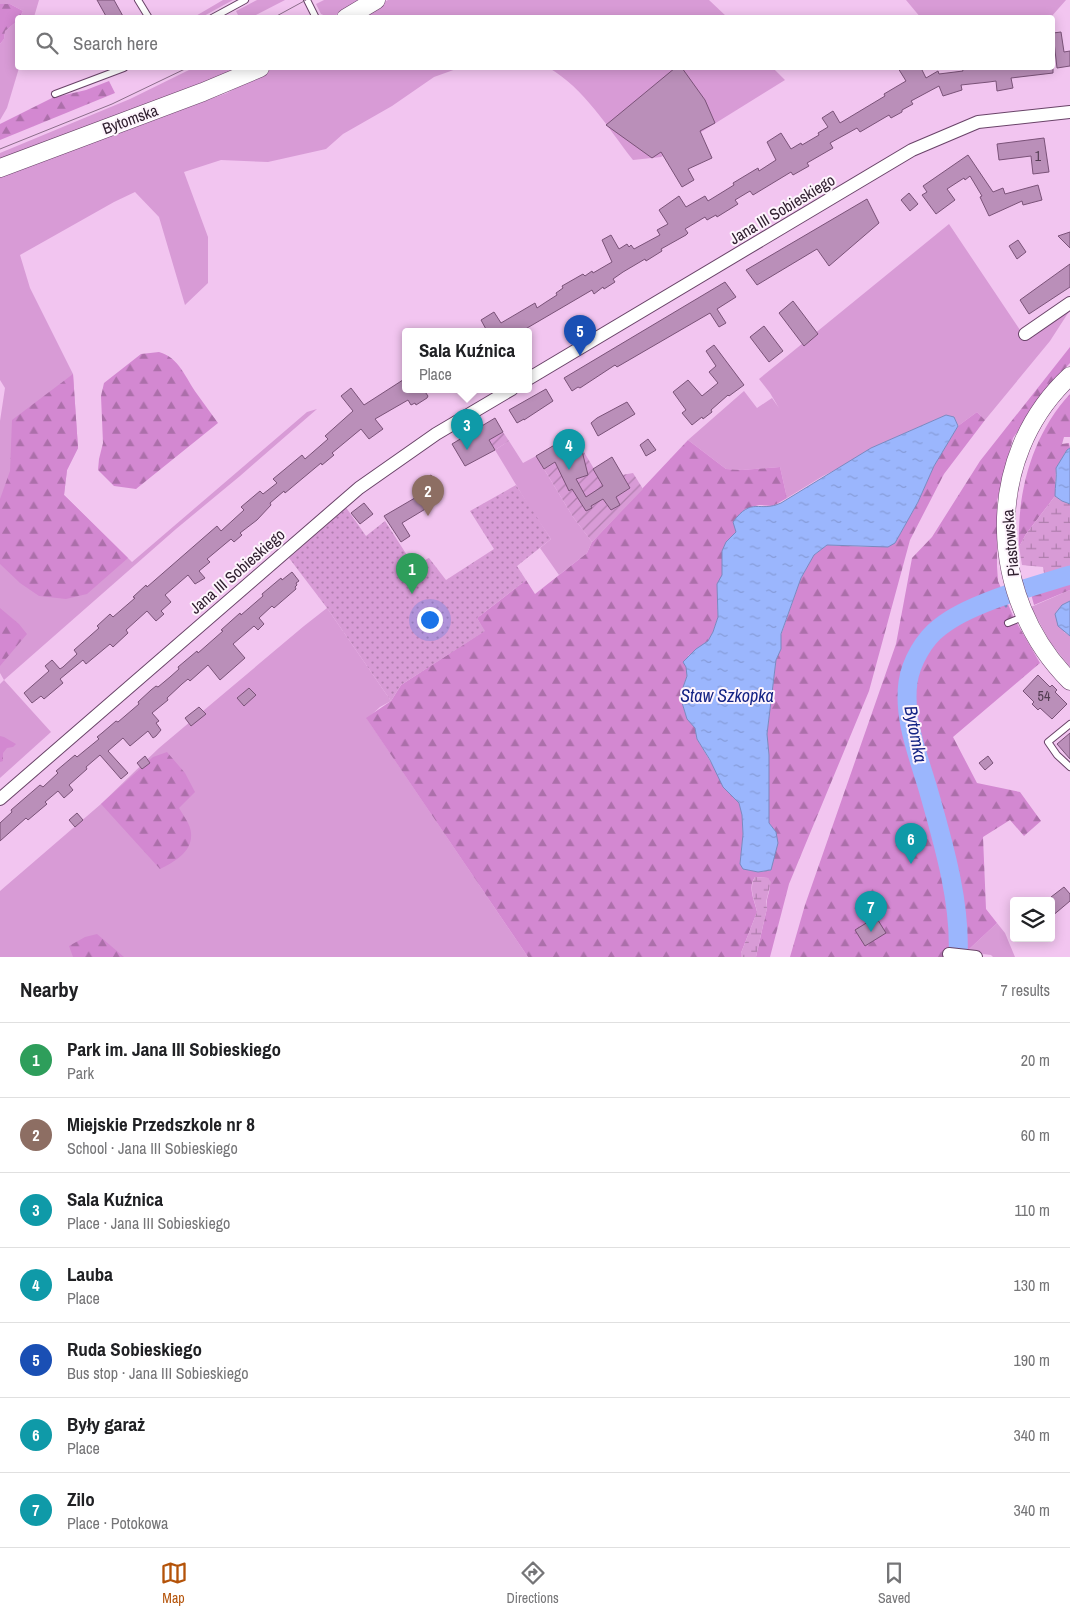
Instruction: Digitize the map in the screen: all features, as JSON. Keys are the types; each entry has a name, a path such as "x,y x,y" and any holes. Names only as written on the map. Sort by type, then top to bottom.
{"street":[{"path":"351,15 376,0"},
{"name":"Bytomska","path":"0,168 255,70"},
{"name":"Jana III Sobieskiego","path":"532,377 912,150 978,122 1070,112"},
{"path":"1025,334 1070,303"},
{"name":"Piastowska","path":"1070,376 1040,411 1030,430 1019,454 1006,505 1010,566 1014,588 1023,613 1035,637 1070,681"},
{"name":"Jana III Sobieskiego","path":"0,799 359,488 436,434 505,393"},
{"path":"949,954 972,956"}],"lane":[{"path":"218,15 245,0"},
{"path":"307,0 314,15"},
{"path":"140,1 147,15"},
{"path":"55,94 119,70"},
{"path":"1008,623 1023,613"},
{"path":"1070,724 1048,742 1057,755 1070,767"}],"green space":[{"path":"0,0 39,0 35,15 21,15 23,11 10,4 0,4"},
{"path":"223,0 233,0 206,15 197,15"},
{"path":"257,0 285,0 256,15 238,15 236,11"},
{"path":"324,0 362,0 336,15 321,14 316,4"},
{"path":"388,0 709,0 725,15 364,15"},
{"path":"906,0 1066,0 1053,15 918,15"},
{"path":"0,4 10,4 23,11 21,15 15,15 15,23 5,31 4,39 0,44"},
{"path":"15,23 15,70 18,70 7,108 0,120 0,44 4,39 5,31"},
{"path":"189,70 239,70 0,161 0,153 130,99"},
{"path":"269,70 453,70 434,77 392,106 343,134 326,149 268,162 221,160 184,172 208,237 208,283 185,305 159,217 135,192 20,255 30,288 73,374 78,448 67,470 64,495 132,562 307,412 317,409 176,529 4,680 0,673 0,421 5,388 0,380 0,177 227,93"},
{"path":"552,70 775,70 785,80 661,157 633,160 584,97 562,76"},
{"path":"109,81 115,93 0,140 0,124 52,98 86,90"},
{"path":"949,224 1020,330 1036,334 1070,310 1050,341 985,420 977,412 958,426 954,417 946,415 871,448 853,461 823,476 787,498 780,467 742,470 726,469 688,440 744,391 757,408 772,398 779,408 759,379"},
{"path":"1070,347 1070,363 1055,379 1013,438 997,501 998,581 1014,618 1040,663 953,737 977,783 1020,792 1041,821 1024,836 1010,820 983,837 986,909 997,923 966,952 953,957 790,957 805,905 896,644 912,558 932,537 980,461"},
{"path":"159,352 177,364 218,423 136,489 114,486 98,470 103,443 101,396 104,383 141,354"},
{"path":"73,374 78,448 67,470 64,495 128,558 87,594 66,599 39,596 20,583 0,564 0,499 10,471 12,420"},
{"path":"1070,394 1070,437 1064,437 1062,444 1069,443 1070,448 1056,468 1055,496 1026,534 1019,547 1021,506 1024,485 1030,465 1046,427"},
{"path":"977,412 985,420 944,474 910,540 869,691 789,884 770,957 756,957 770,887 768,878 755,877 752,894 757,912 741,957 528,957 366,718 391,701 401,685 484,631 477,618 526,580 535,594 587,553 592,542 688,440 726,469 742,470 780,467 787,498 773,506 759,505 745,509 736,532 726,542 722,576 717,584 718,617 708,641 688,656 687,676 680,696 687,719 695,728 697,739 716,771 739,803 743,834 740,864 758,872 771,870 776,832 769,823 769,755 767,734 776,660 781,649 781,635 801,578 814,555 827,545 870,547 895,543 918,502 934,466 958,426"},
{"path":"503,432 509,441 495,450 488,439"},
{"path":"509,441 523,463 536,456 573,517 592,542 587,553 559,575 540,548 551,539 495,450"},
{"path":"581,447 612,499 630,488 622,475 633,473 643,489 592,542 573,517 544,469"},
{"path":"516,485 551,539 517,566 526,580 477,618 485,631 401,685 391,701 327,608 289,558 336,517 345,506 366,536 385,521 414,566 429,558 446,580 494,549 470,511"},
{"path":"1055,496 1070,504 1070,570 1045,579 1043,567 1022,565 1019,547 1026,534"},
{"path":"1070,578 1070,590 1034,605 1031,594 1035,590"},
{"path":"1070,590 1070,601 1062,605 1064,632 1070,636 1070,667 1050,642 1031,607"},
{"path":"0,608 19,624 27,634 0,666"},
{"path":"327,608 391,701 380,707 367,719 528,957 0,957 0,891 101,804 159,748"},
{"path":"4,680 51,732 0,778 0,684"},
{"path":"0,736 16,744 13,747 7,748 3,753 3,761 0,762"},
{"path":"167,752 185,773 195,792 179,808 191,830 189,846 182,856 160,869 101,804 153,757"},
{"path":"755,877 768,878 771,882 766,902 767,908 756,957 741,957 757,912 752,890"},
{"path":"997,923 1005,933 1015,957 993,957 991,955 966,952"},
{"path":"97,934 124,957 73,957 69,946 85,937"}],"water":[{"name":"Staw Szkopka","path":"946,415 954,417 958,426 934,466 918,502 895,543 888,547 827,545 814,555 801,578 781,634 781,649 776,660 767,734 769,755 769,823 776,832 778,843 771,870 758,872 743,869 740,864 743,834 739,803 723,787 697,739 695,728 687,719 680,696 687,676 686,667 683,662 696,649 708,641 718,617 717,584 722,575 722,551 726,542 736,532 733,522 745,509 756,506 773,506 781,503 871,448"},
{"path":"1070,448 1070,504 1055,496 1056,468"},
{"path":"1070,601 1070,636 1058,626 1055,614 1062,605"}],"building":[{"path":"97,0 114,0 122,15 105,15"},
{"path":"1061,32 1064,52 1070,51 1070,66 1057,68 1055,33"},
{"path":"673,70 683,70 705,100 715,123 700,131 712,158 688,169 694,180 682,187 661,152 652,158 606,125"},
{"path":"899,70 922,70 926,78 938,71 939,74 963,70 1053,70 1053,73 1011,78 1013,88 997,91 996,81 961,85 962,90 943,96 939,86 911,101 913,104 891,118 889,115 860,132 857,128 830,143 833,148 807,163 809,166 793,175 791,172 753,195 750,191 735,200 738,204 717,217 716,215 707,220 705,217 685,229 688,233 686,235 661,249 662,251 646,261 645,259 623,272 613,279 615,282 604,289 603,287 594,294 592,290 527,328 485,328 481,320 494,312 501,323 535,303 537,308 557,295 556,293 563,288 562,286 583,274 585,276 592,271 593,273 612,262 602,240 611,235 619,249 627,244 629,247 631,245 634,249 660,235 657,230 668,224 659,210 679,196 686,207 705,196 708,201 734,185 733,183 758,168 759,171 776,160 767,142 781,133 791,149 801,143 802,145 828,127 822,118 833,111 840,123 906,81"},
{"path":"1044,138 1049,172 1033,174 1031,156 999,160 997,144"},
{"path":"968,155 993,192 1003,188 1005,194 1038,185 1042,200 1023,205 1022,201 989,216 980,197 982,196 970,176 947,189 955,200 936,214 922,195 927,192 923,186"},
{"path":"909,193 918,204 910,211 901,200"},
{"path":"867,199 879,223 829,266 817,249 757,285 746,270"},
{"path":"1070,232 1070,248 1058,236"},
{"path":"1018,240 1026,252 1017,259 1009,246"},
{"path":"1070,264 1070,287 1029,314 1020,300"},
{"path":"725,282 736,297 717,309 726,323 719,327 710,313 572,391 564,378"},
{"path":"793,301 818,334 804,346 779,313"},
{"path":"764,326 783,351 769,362 750,337"},
{"path":"714,345 744,385 728,395 703,419 702,417 692,425 682,413 686,410 673,392 688,380 702,396 718,383 709,372 716,366 706,351"},
{"path":"402,381 402,393 426,393 428,396 416,405 415,403 411,405 408,400 375,419 383,429 369,439 361,429 332,453 334,455 322,465 321,463 270,503 271,505 257,520 240,533 242,535 234,542 231,539 207,559 210,562 199,571 205,578 195,584 188,575 165,595 171,602 161,611 164,614 156,621 147,611 126,630 128,633 113,647 110,644 86,664 83,660 60,679 63,683 44,699 41,696 32,703 24,693 49,671 45,666 52,660 60,669 63,667 77,654 74,650 99,628 97,626 110,614 113,617 135,598 133,597 146,585 147,587 217,526 221,531 244,510 241,507 260,491 263,494 277,483 273,479 302,455 305,459 328,439 325,436 353,411 341,396 351,388 364,405"},
{"path":"546,389 553,401 517,423 509,410"},
{"path":"627,402 635,414 598,436 591,423"},
{"path":"495,418 503,432 489,440 495,450 465,466 452,444"},
{"path":"573,434 581,447 588,475 576,479 586,497 603,486 593,469 612,457 630,488 616,497 620,505 611,510 603,499 586,511 572,489 569,491 555,462 544,469 536,456"},
{"path":"648,439 656,450 646,456 640,445"},
{"path":"431,475 437,484 429,490 437,502 402,523 410,536 401,542 384,516 420,495 417,489 420,487 418,483"},
{"path":"364,503 373,514 360,524 351,513"},
{"path":"292,572 299,581 296,583 296,589 259,618 264,624 258,630 254,626 233,644 245,658 220,680 208,665 190,681 188,679 182,684 167,698 168,700 152,713 159,721 156,723 161,730 156,736 153,738 148,731 130,746 123,738 108,751 128,773 121,779 100,755 69,785 73,790 64,798 58,791 45,802 47,804 28,820 26,818 0,841 0,823 12,812 11,810 40,785 43,787 58,773 56,771 99,739 97,737 139,704 138,702 151,690 170,677 179,669 178,667 197,651 198,653 223,631 221,630 263,596 262,594 281,578 282,580"},
{"path":"1038,675 1050,687 1052,685 1057,690 1055,692 1067,704 1052,719 1040,708 1038,710 1032,704 1034,702 1023,691"},
{"path":"249,688 256,695 244,706 237,698"},
{"path":"199,707 206,714 191,726 185,718"},
{"path":"1070,733 1070,759 1057,744"},
{"path":"145,756 150,763 142,769 137,763"},
{"path":"988,756 993,763 985,770 979,763"},
{"path":"77,813 83,820 75,827 69,820"},
{"path":"1064,887 1070,894 1070,901 1055,914 1055,897 1051,897"},
{"path":"876,917 886,933 865,946 855,930"}],"waterway":[{"name":"Bytomka","path":"958,957 957,915 950,872 909,723 907,696 910,674 915,659 924,644 934,632 952,618 1002,596 1070,575"},
{"name":"Bytomka","path":"1002,597 1006,606"}],"tram line":[{"path":"278,15 306,0"},
{"path":"0,149 112,104 183,70"}],"place":[{"name":"Ruda Sobieskiego","path":"580,356"},
{"name":"Sala Kuźnica","path":"467,450"},
{"name":"Lauba","path":"569,470"},
{"name":"Miejskie Przedszkole nr 8","path":"428,516"},
{"name":"Park im. Jana III Sobieskiego","path":"412,594"},
{"name":"Były garaż","path":"911,864"},
{"name":"Zilo","path":"871,932"}]}
